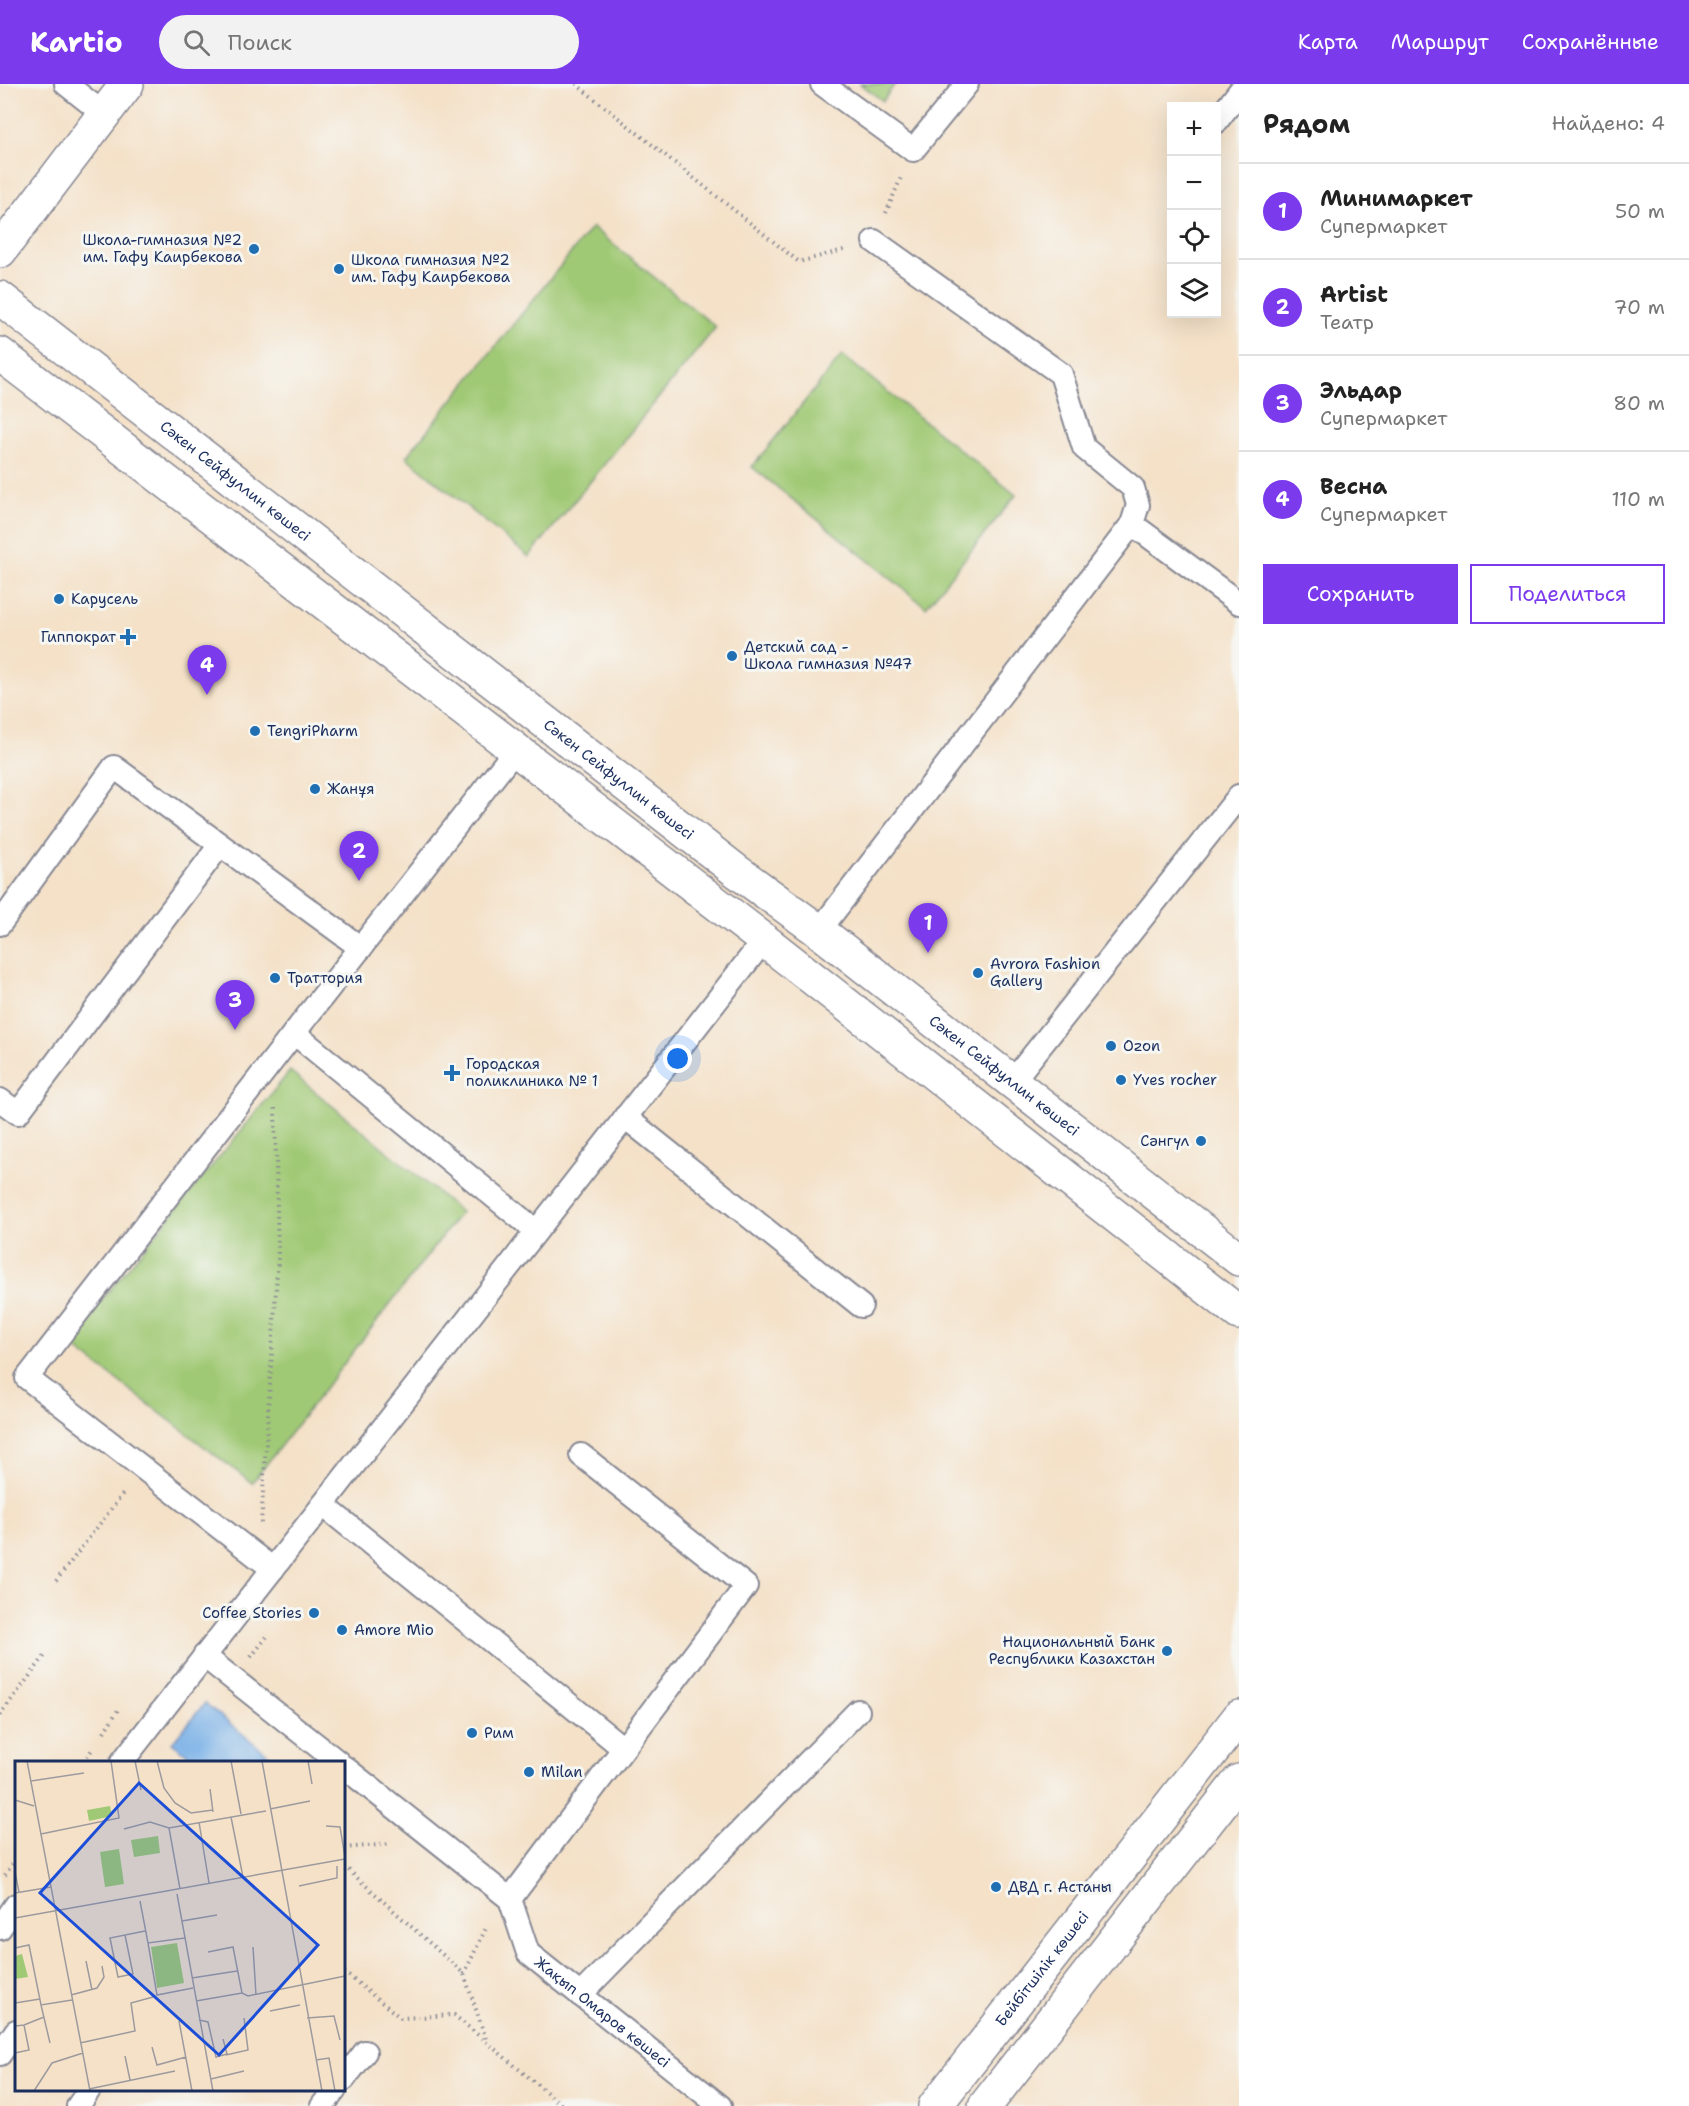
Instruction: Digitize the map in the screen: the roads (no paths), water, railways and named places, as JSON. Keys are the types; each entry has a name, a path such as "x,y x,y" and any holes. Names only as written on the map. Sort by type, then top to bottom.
{"main road":[{"path":"0,251 127,84"},
{"name":"Сәкен Сейфуллин көшесі","path":"0,298 1239,1259"},
{"path":"0,354 764,940 1239,1313"},
{"name":"Бейбітшілік көшесі","path":"935,2106 1239,1717"},
{"path":"985,2106 1239,1781"}],"lane":[{"path":"66,84 104,114"},
{"path":"822,84 913,150 967,84"},
{"path":"1221,115 1239,92"},
{"path":"819,931 1132,524 1138,505 1133,488 1084,448 1061,375 874,241"},
{"path":"1132,524 1239,603"},
{"path":"273,1569 27,1378 516,749"},
{"path":"0,924 114,767 360,948"},
{"path":"1012,1082 1239,796"},
{"path":"0,1100 18,1113 220,845"},
{"path":"123,1761 764,940"},
{"path":"294,1033 536,1231"},
{"path":"625,1117 861,1305"},
{"path":"345,1768 510,1899 746,1586 581,1455"},
{"path":"322,1505 623,1748"},
{"path":"204,1656 337,1761"},
{"path":"580,1995 858,1711"},
{"name":"Жақып Омаров көшесі","path":"510,1899 528,1953 720,2106"},
{"path":"0,1928 15,1906"},
{"path":"0,2054 15,2032"},
{"path":"345,2078 365,2052"},
{"path":"78,2106 88,2091"},
{"path":"322,2106 334,2091"}],"water":[{"path":"205,1703 276,1761 197,1761 172,1743"}],"place":[{"name":"Школа-гимназия №2 им. Гафу Каирбекова","path":"254,249"},
{"name":"Школа гимназия №2 им. Гафу Каирбекова","path":"339,269"},
{"name":"Карусель","path":"59,599"},
{"name":"Гиппократ","path":"128,637"},
{"name":"Детский сад - Школа гимназия №47","path":"732,656"},
{"name":"Весна","path":"207,695"},
{"name":"TengriPharm","path":"255,731"},
{"name":"Жанұя","path":"315,789"},
{"name":"Artist","path":"359,881"},
{"name":"Минимаркет","path":"928,953"},
{"name":"Avrora Fashion Gallery","path":"978,973"},
{"name":"Траттория","path":"275,978"},
{"name":"Эльдар","path":"235,1030"},
{"name":"Ozon","path":"1111,1046"},
{"name":"Городская поликлиника № 1","path":"452,1073"},
{"name":"Yves rocher","path":"1121,1080"},
{"name":"Сәнгүл","path":"1201,1141"},
{"name":"Coffee Stories","path":"314,1613"},
{"name":"Amore Mio","path":"342,1630"},
{"name":"Национальный Банк Республики Казахстан","path":"1167,1651"},
{"name":"Рим","path":"472,1733"},
{"name":"Milan","path":"529,1772"},
{"name":"ДВД г. Астаны","path":"996,1887"}]}
